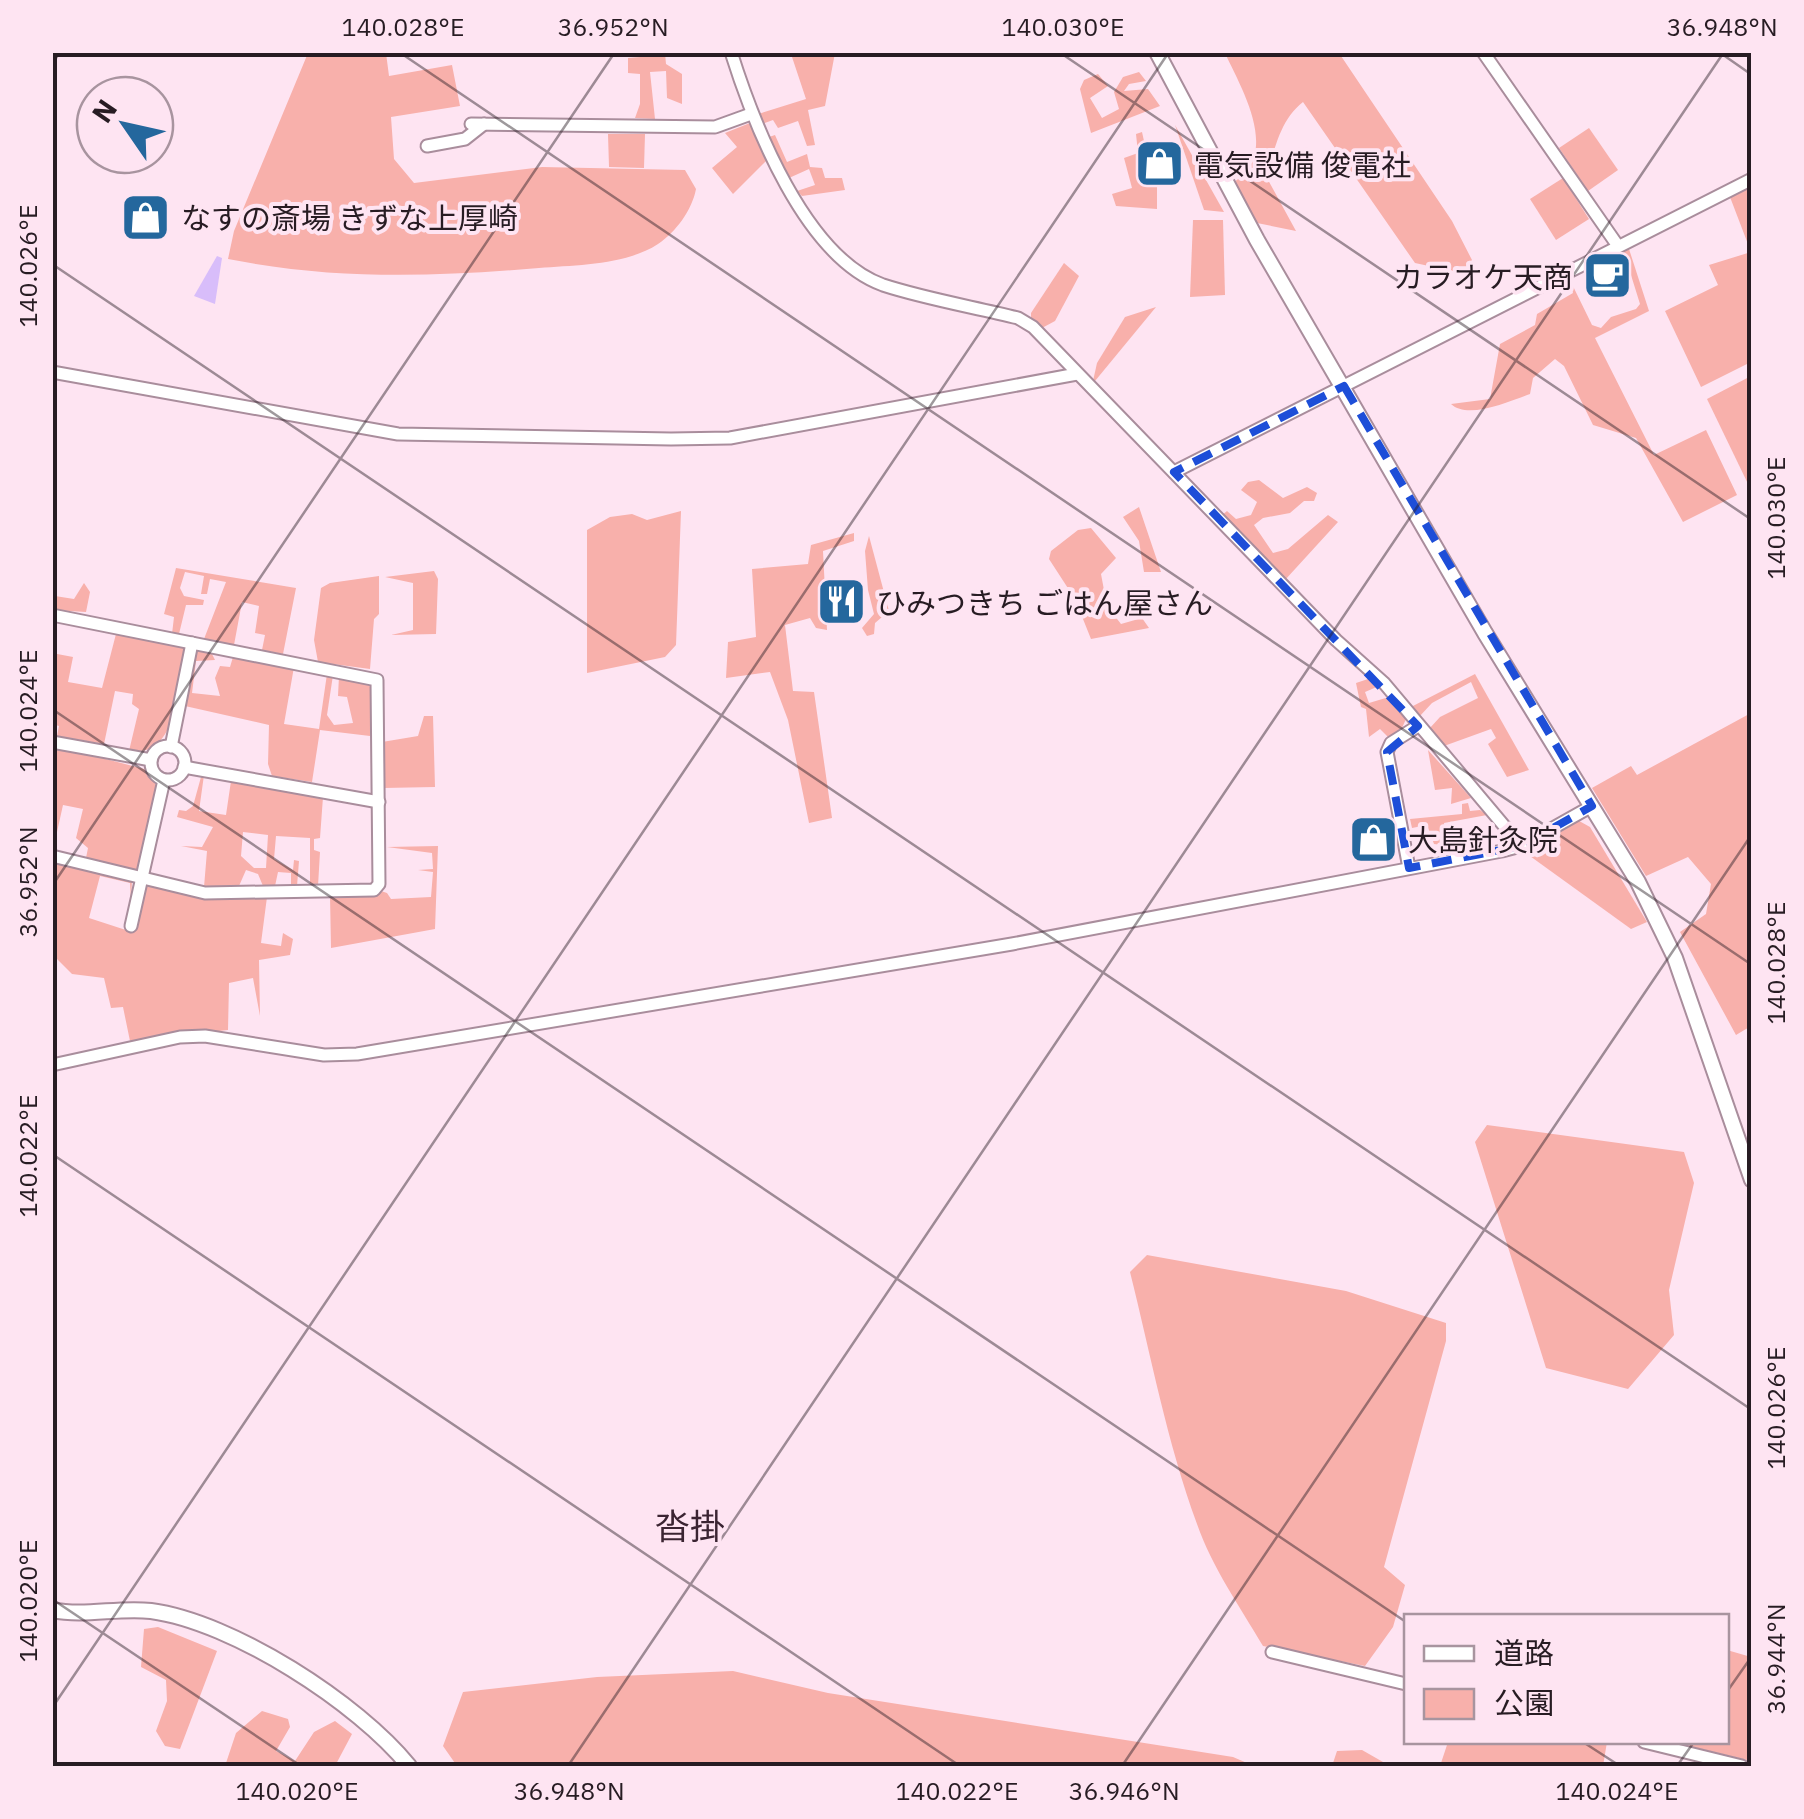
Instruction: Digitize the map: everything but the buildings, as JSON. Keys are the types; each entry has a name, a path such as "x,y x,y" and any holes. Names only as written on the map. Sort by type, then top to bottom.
{"street":[{"path":"731,52 752,114 801,209 856,270 881,284 1018,318 1033,327 1344,648 1384,683 1521,846"},
{"path":"1157,52 1257,240 1662,927 1752,1180"},
{"path":"1483,52 1618,246"},
{"path":"427,146 465,139 477,124 715,128 752,114"},
{"path":"1174,472 1752,179"},
{"path":"52,372 398,434 672,439 730,438 1077,374"},
{"path":"52,616 377,680 378,884 374,890 205,893 52,856"},
{"path":"171,747 192,643"},
{"path":"1409,868 1387,752 1391,743 1418,726"},
{"path":"52,742 151,760"},
{"path":"171,747 180,752 184,767 178,777 164,780 152,772 151,760 160,748 171,747"},
{"path":"184,767 379,802"},
{"path":"131,926 164,780"},
{"path":"52,1065 180,1036 205,1036 324,1055 357,1054 1012,944 1521,846 1592,806"},
{"path":"52,1610 156,1612 262,1650 374,1730 409,1766"},
{"path":"1272,1652 1404,1684"},
{"path":"1652,1744 1742,1766"}],"highlighted area":[{"path":"1344,386 1592,806 1521,846 1409,868 1387,752 1418,726 1174,472"}],"green space":[{"path":"308,53 386,53 389,76 452,65 460,106 391,117 394,159 414,183 542,167 685,170 696,189 691,205 658,244 601,263 383,275 307,271 228,259 234,231"},
{"path":"641,53 665,53 666,64 682,74 682,104 667,98 666,71 650,72 655,119 635,118 640,104 640,74 628,73 628,58 640,57"},
{"path":"835,53 825,106 808,110 815,145 807,146 798,121 778,128 773,120 762,124 758,114 806,99 792,57"},
{"path":"1225,53 1339,53 1452,221 1472,260 1466,269 1452,271 1415,263 1303,102 1283,127 1267,178 1296,231 1257,223 1234,182 1248,170 1255,155 1253,120"},
{"path":"1139,72 1146,81 1129,84 1124,91 1148,89 1160,106 1091,133 1080,89 1084,80 1098,74 1108,86 1090,98 1102,118 1119,109 1114,92 1123,77"},
{"path":"750,123 769,158 733,194 712,168 737,147 725,133"},
{"path":"1175,125 1224,212 1204,210"},
{"path":"1589,128 1618,170 1588,191 1559,148"},
{"path":"1142,132 1146,150 1140,159 1148,184 1157,185 1157,209 1116,206 1112,194 1132,188 1124,158 1138,153 1136,134"},
{"path":"608,134 645,134 644,168 609,167"},
{"path":"775,135 787,162 807,154 810,167 822,168 825,178 842,178 845,190 802,196 797,191 815,185 809,169 789,178 769,137"},
{"path":"1563,178 1589,219 1556,240 1530,199"},
{"path":"1751,185 1748,209 1752,218 1751,362 1701,387 1665,311 1718,285 1709,265 1751,252 1730,197"},
{"path":"1193,220 1223,220 1225,295 1190,297"},
{"path":"1629,249 1649,311 1595,338 1654,455 1706,430 1737,495 1683,522 1636,438 1593,425 1564,366 1555,359 1533,378 1530,394 1478,410 1451,404 1490,399 1500,344 1535,325 1537,314 1573,293 1569,278 1592,325 1601,328 1611,317 1636,309 1640,304 1626,259 1616,253"},
{"path":"1064,263 1079,276 1055,321 1042,328 1031,319 1031,313"},
{"path":"1156,307 1093,381 1097,363 1125,317"},
{"path":"1751,376 1752,487 1750,488 1707,399"},
{"path":"1259,480 1283,498 1307,487 1317,493 1314,501 1304,501 1290,513 1263,518 1254,525 1273,553 1288,549 1328,515 1338,522 1285,580 1221,516 1227,511 1236,519 1251,515 1257,502 1241,490 1248,482"},
{"path":"1139,507 1161,572 1144,572 1139,541 1123,517"},
{"path":"681,511 676,645 665,657 587,673 587,530 610,517 632,514 647,520"},
{"path":"1091,528 1116,558 1101,574 1107,606 1121,624 1142,618 1149,628 1091,639 1075,599 1049,559 1051,551 1078,530"},
{"path":"854,533 854,541 823,551 827,630 816,628 810,618 785,625 793,691 814,692 832,818 809,823 788,720 770,672 726,678 728,642 756,637 752,569 808,564 811,545"},
{"path":"869,536 889,611 875,623 874,634 867,636 862,628 874,614 865,551"},
{"path":"176,568 296,588 283,654 262,650 265,635 255,633 259,606 242,602 234,645 204,639 226,582 210,579 207,594 201,594 204,576 185,572 180,588 184,596 204,600 203,605 186,605 179,634 172,634 174,617 164,614"},
{"path":"434,571 438,579 436,634 391,635 413,630 413,583 385,577"},
{"path":"379,576 379,614 374,619 370,669 318,662 314,640 321,588 330,583"},
{"path":"84,583 90,592 86,612 53,610 55,596 74,599"},
{"path":"116,634 186,648 174,715 158,743 146,750 129,751 139,709 132,704 133,694 115,691 104,744 57,736 59,726 52,724 52,653 73,657 68,682 102,688"},
{"path":"196,652 211,652 215,660 196,661 192,693 220,696 215,678 220,666 230,667 233,657 294,667 284,724 319,729 327,674 333,675 327,715 334,725 353,723 347,697 338,696 339,676 372,684 370,736 320,730 312,782 272,776 268,764 269,725 185,706"},
{"path":"1475,674 1529,770 1507,777 1488,744 1496,738 1491,729 1444,746 1429,729 1440,717 1478,698 1471,682 1432,703 1419,717 1411,707"},
{"path":"1371,678 1379,686 1365,692 1369,703 1389,697 1406,719 1402,728 1388,737 1380,729 1369,737 1366,709 1361,707 1356,683"},
{"path":"1751,713 1751,1026 1736,1035 1680,932 1706,914 1711,884 1688,857 1646,876 1592,788 1631,766 1637,775"},
{"path":"424,716 433,716 435,787 383,788 382,742 418,736"},
{"path":"52,745 148,770 157,787 141,866 135,871 86,858 88,848 76,838 83,809 63,805 53,850"},
{"path":"1428,750 1471,798 1451,804 1452,788 1435,790"},
{"path":"194,774 204,775 199,811 226,815 231,781 323,797 320,838 314,839 314,850 320,852 318,886 310,883 310,838 276,836 274,859 293,870 294,860 299,861 297,886 291,886 291,873 278,872 275,886 263,886 258,874 246,870 239,886 204,887 207,851 181,846 202,847 213,827 177,817 179,810 193,806 201,777","holes":["243,832 268,835 266,868 254,868 241,856"]},
{"path":"1468,803 1470,811 1480,810 1487,815 1444,823 1449,854 1445,854 1442,845 1434,844 1427,825 1412,828 1410,819 1462,814 1462,804"},
{"path":"1572,817 1590,827 1647,922 1631,929 1523,851 1523,846"},
{"path":"438,846 435,929 331,948 330,895 369,887 387,893 391,899 431,897 433,872 418,870 433,869 432,853 387,847"},
{"path":"52,860 132,880 131,902 130,883 100,876 89,918 132,932 146,886 204,897 267,897 261,943 281,946 283,933 293,939 290,955 259,960 260,1016 253,978 229,983 228,1030 130,1041 123,1007 111,1008 104,978 72,974 53,955"},
{"path":"1487,1125 1684,1152 1694,1183 1669,1290 1674,1335 1628,1389 1546,1368 1475,1142"},
{"path":"1147,1255 1346,1291 1446,1323 1446,1341 1384,1567 1405,1585 1393,1627 1365,1666 1263,1646 1218,1571 1203,1540 1177,1462 1130,1272"},
{"path":"158,1627 217,1651 180,1749 165,1746 156,1731 167,1701 166,1680 141,1667 144,1629"},
{"path":"1729,1651 1751,1657 1751,1761 1681,1744 1729,1744"},
{"path":"733,1671 828,1693 1233,1757 1254,1766 457,1766 443,1746 463,1692 597,1677"},
{"path":"262,1711 288,1719 290,1727 276,1751 295,1761 314,1732 335,1721 352,1734 335,1766 225,1766 236,1733"},
{"path":"1447,1744 1607,1744 1603,1766 1440,1766"},
{"path":"1362,1750 1383,1762 1383,1766 1332,1766 1337,1751"}],"shaded area":[{"path":"217,256 222,258 215,304 194,296"}],"place":[{"name":"電気設備 俊電社","path":"1159,164"},
{"name":"なすの斎場 きずな上厚崎","path":"146,217"},
{"name":"カラオケ天商","path":"1608,276"},
{"name":"ひみつきち ごはん屋さん","path":"841,602"},
{"name":"大島針灸院","path":"1373,839"}],"district":[{"name":"沓掛","path":"690,1526"}]}
